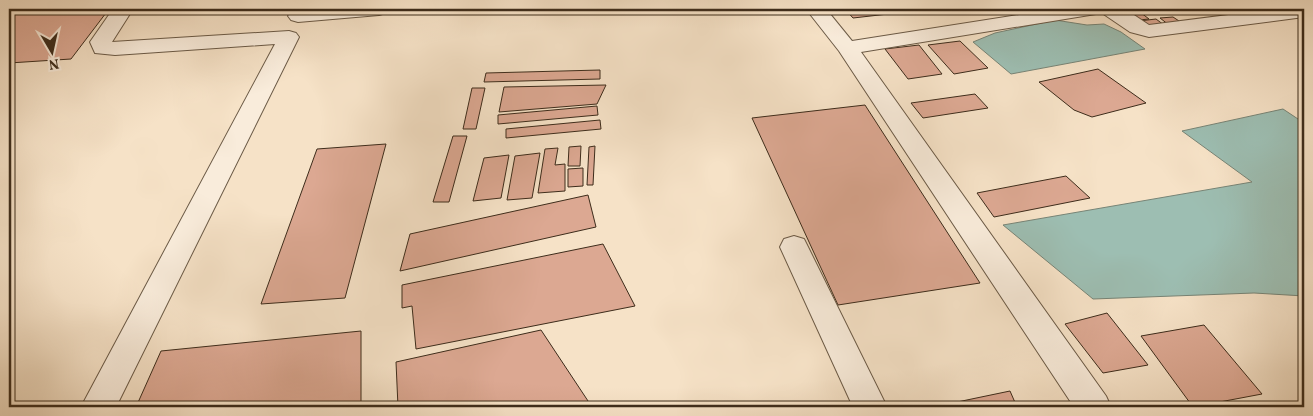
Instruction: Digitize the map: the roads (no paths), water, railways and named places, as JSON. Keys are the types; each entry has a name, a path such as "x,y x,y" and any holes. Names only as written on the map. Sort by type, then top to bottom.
{"street":[{"path":"123,9 101,42 103,48 115,49 379,9"},
{"path":"816,9 847,48 1094,407"},
{"path":"847,48 1094,9"},
{"path":"1108,9 1114,10 1138,29 1149,31 1304,11"},
{"path":"98,407 296,21"},
{"path":"794,247 870,407"}],"water":[{"path":"1055,20 1087,25 1104,24 1121,32 1145,49 1011,74 973,42 995,33"},
{"path":"1283,109 1304,123 1304,296 1254,293 1093,299 1003,225 1252,182 1182,131"}]}
